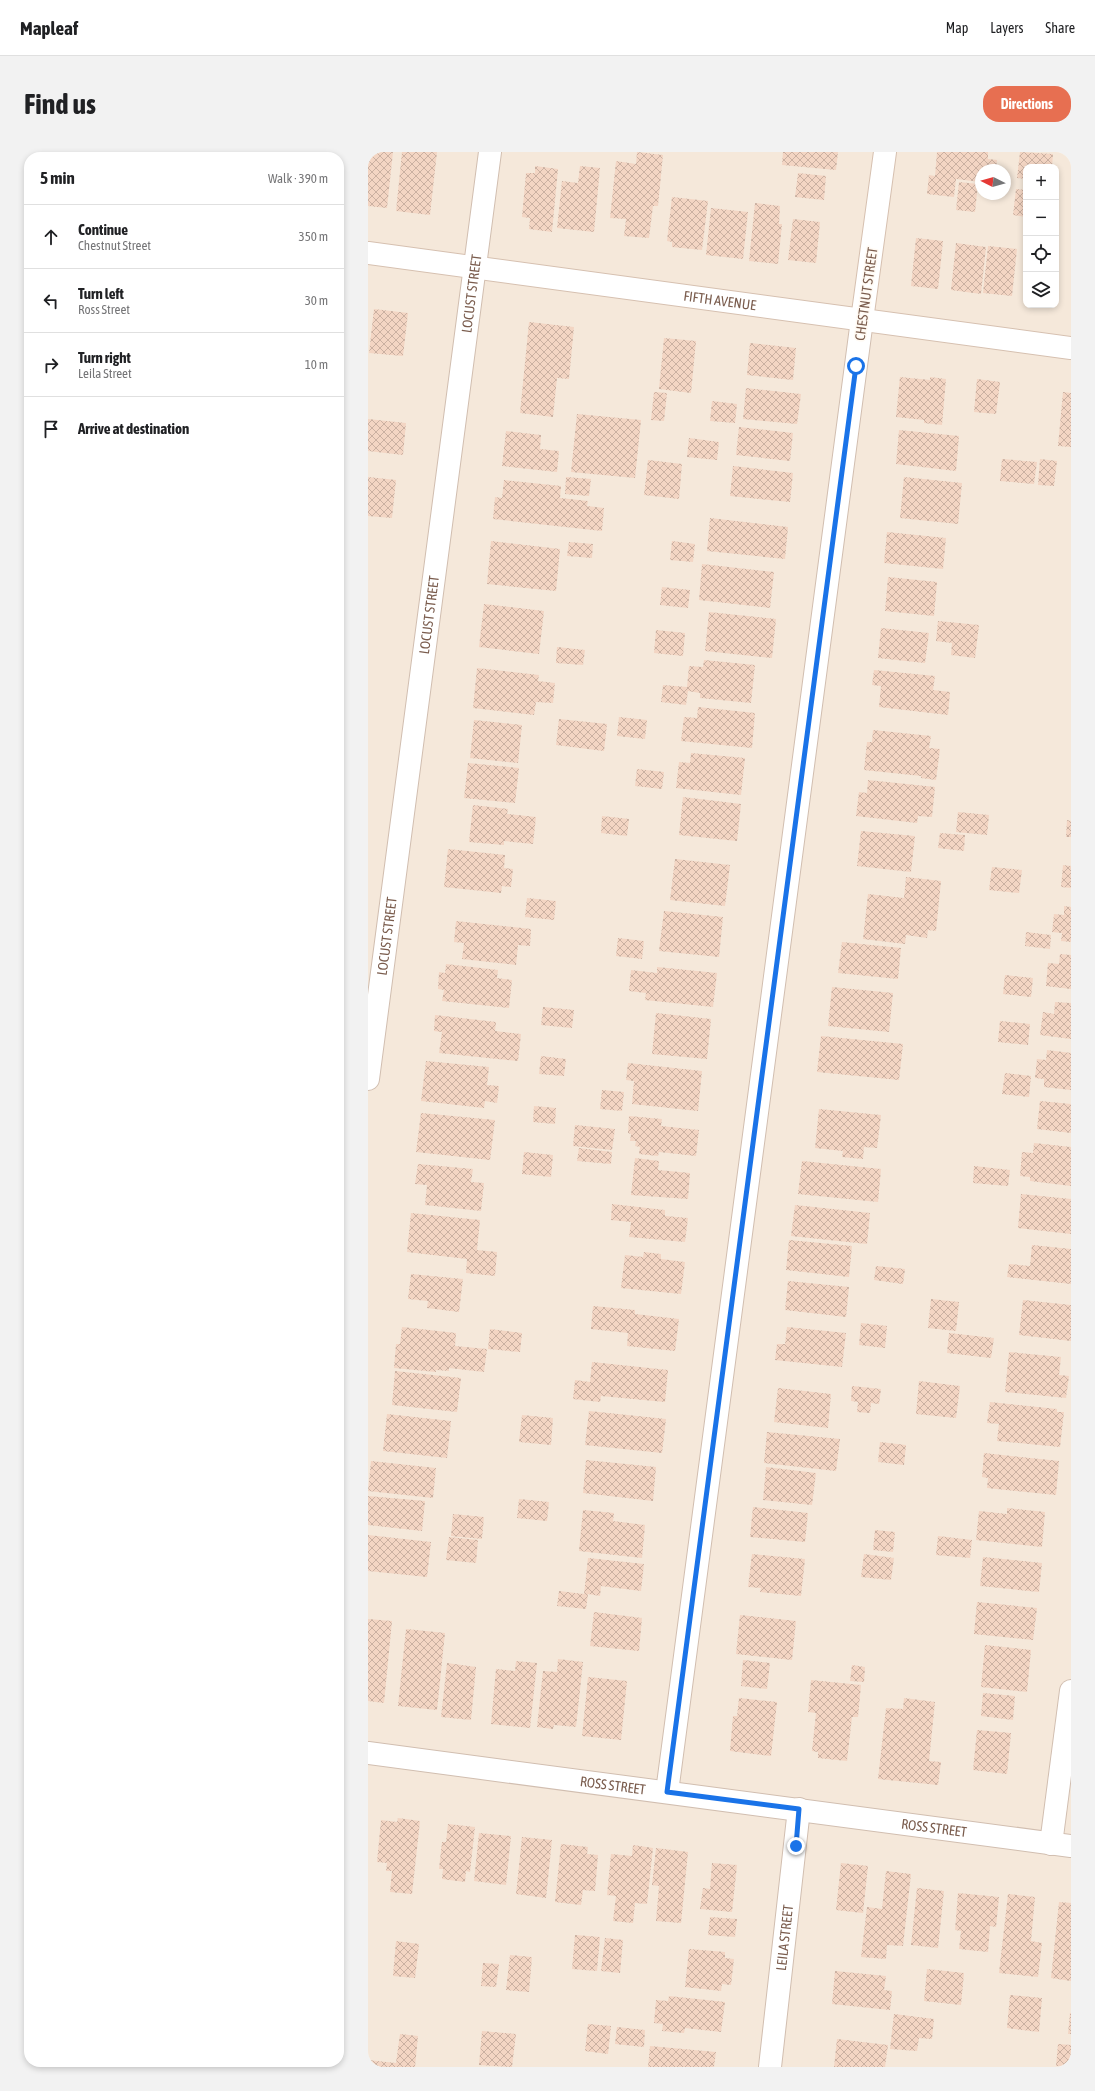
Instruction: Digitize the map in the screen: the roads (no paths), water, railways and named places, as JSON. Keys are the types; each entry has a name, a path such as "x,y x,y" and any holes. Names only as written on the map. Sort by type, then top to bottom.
{"street":[{"name":"LOCUST STREET","path":"368,1079 490,152"},
{"name":"CHESTNUT STREET","path":"667,1792 885,152"},
{"name":"FIFTH AVENUE","path":"368,253 1071,348"},
{"path":"1061,1845 1071,1691"},
{"name":"ROSS STREET","path":"368,1753 799,1809 1061,1845"},
{"name":"LEILA STREET","path":"770,2067 799,1809"}]}
